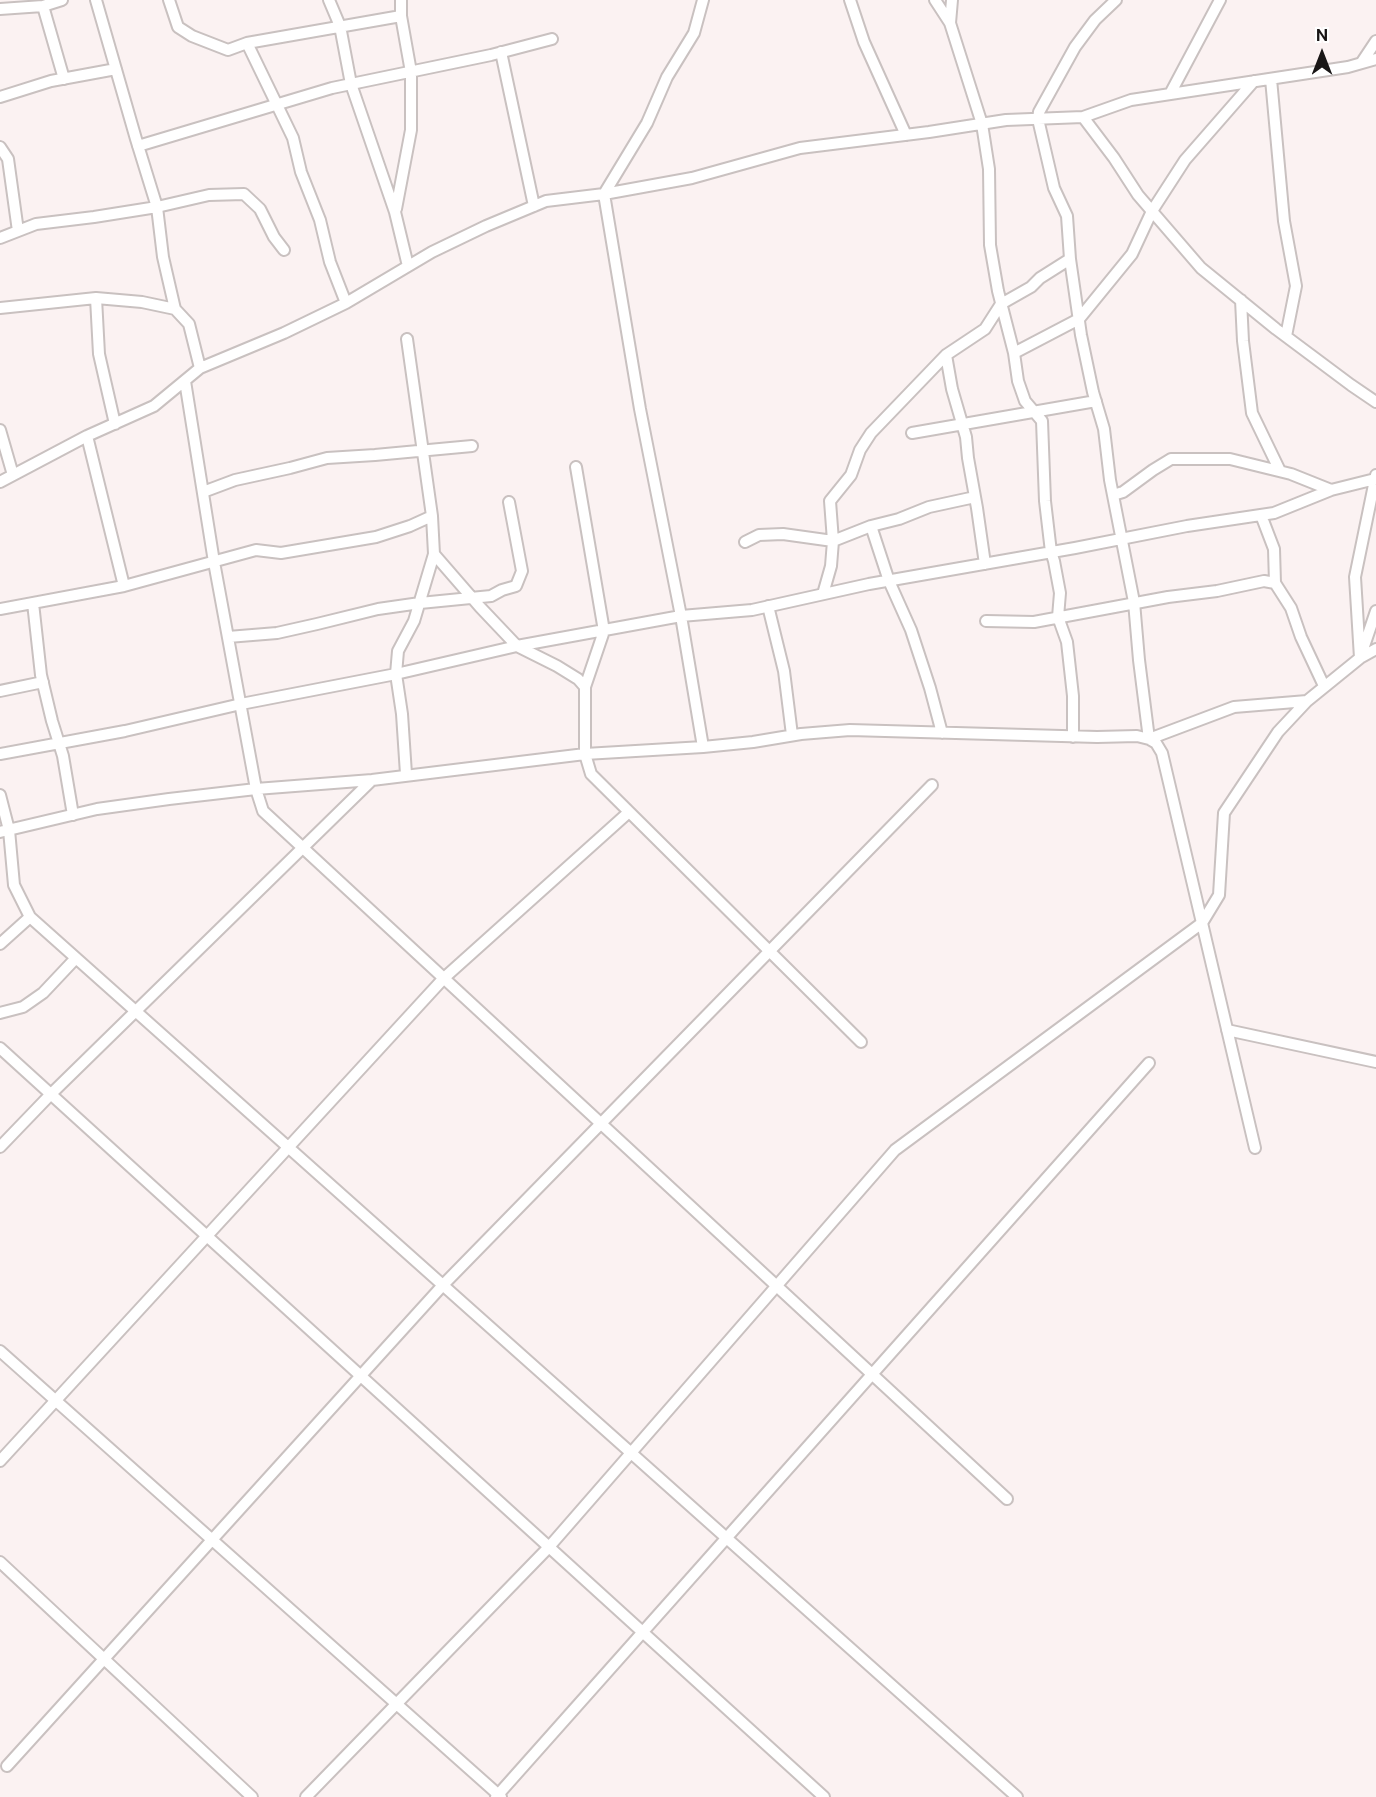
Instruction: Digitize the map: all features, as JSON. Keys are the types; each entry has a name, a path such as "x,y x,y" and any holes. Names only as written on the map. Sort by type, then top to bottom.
{"street":[{"path":"0,9 43,6 62,0"},
{"path":"96,0 157,207 163,257 175,309 189,324 200,368"},
{"path":"169,0 178,27 192,36 228,50 247,44 401,16"},
{"path":"329,0 340,26 351,84 395,212 408,266"},
{"path":"395,212 411,130 411,72 401,16 401,0"},
{"path":"703,0 694,33 667,77 647,123 604,194 640,409 681,616 703,747"},
{"path":"850,0 864,42 906,135"},
{"path":"935,0 950,23 982,124 989,169 990,245 1001,304 1014,353 1018,381 1025,400 1042,421 1045,501 1051,552 1060,593 1058,617 1067,642 1070,663 1073,737"},
{"path":"950,23 952,0"},
{"path":"1116,0 1095,20 1075,47 1039,112 1038,119 1054,188 1066,216 1079,319 1104,429 1113,495 1134,602 1149,739"},
{"path":"1170,94 1220,0"},
{"path":"43,6 64,79"},
{"path":"138,146 332,88 552,39"},
{"path":"1362,63 1376,41"},
{"path":"247,44 292,138 301,172 320,220 330,262 346,303"},
{"path":"501,52 534,206"},
{"path":"0,482 87,436 154,406 200,368 284,333 346,303 432,252 546,201 604,194 692,178 800,148 1006,120 1083,117 1131,100 1348,67 1376,59"},
{"path":"0,97 64,79 116,69"},
{"path":"1271,79 1284,221 1296,286 1286,336"},
{"path":"1014,353 1079,319 1132,254 1152,212 1185,160 1254,81"},
{"path":"1083,117 1138,195 1201,268 1286,336 1376,402"},
{"path":"0,147 8,159 18,231"},
{"path":"0,238 36,224 157,207 209,195 244,194 260,209 274,237 284,250"},
{"path":"823,594 831,566 833,541 830,501 851,475 860,450 871,433 946,356 985,329 1001,304 1031,287 1040,278 1070,259"},
{"path":"0,308 96,298 142,302 175,309"},
{"path":"96,298 99,354 115,424"},
{"path":"1241,300 1243,341 1252,413 1280,471"},
{"path":"406,774 402,714 396,674 398,651 414,621 434,554 432,516 407,339"},
{"path":"946,356 952,389 966,437 985,564"},
{"path":"185,381 214,562 256,789 263,811 1007,1499"},
{"path":"912,434 962,423 1096,401"},
{"path":"0,430 13,475"},
{"path":"87,436 124,586"},
{"path":"203,492 235,480 327,458 472,446"},
{"path":"1113,495 1123,492 1171,459 1230,459 1280,471 1331,490"},
{"path":"576,466 604,632 585,687 585,754 591,774 861,1042"},
{"path":"0,754 125,731 241,704 396,674 517,646 604,632 681,616 753,610 889,581 1187,526 1274,513 1331,490 1375,477 1354,577 1360,658"},
{"path":"745,542 759,535 783,534 833,541 929,507 975,496"},
{"path":"228,637 277,633 378,609 491,596 516,586 522,571 509,501"},
{"path":"1261,515 1274,549 1275,583 1291,608 1300,637 1324,686"},
{"path":"0,609 124,586 256,550 281,553 368,539 388,534 432,516"},
{"path":"871,526 889,581 910,630 930,688 942,733"},
{"path":"434,554 517,646 557,666 578,679 585,687"},
{"path":"986,621 1034,622 1084,614 1134,602 1217,591 1264,581 1275,583"},
{"path":"33,603 43,682 63,756 73,815"},
{"path":"768,606 784,671 792,735"},
{"path":"1360,658 1376,610"},
{"path":"306,1797 549,1547 895,1150 1202,923 1220,895 1224,813 1278,732 1324,686 1360,658 1376,649"},
{"path":"0,691 43,682"},
{"path":"1149,739 1234,707 1307,701"},
{"path":"4,831 119,805 256,789 372,780 406,774 585,754 703,747 850,730 1073,737 1137,736 1149,739 1156,743 1162,753 1255,1148"},
{"path":"0,1147 135,1011 372,780"},
{"path":"8,1766 443,1285 932,785"},
{"path":"0,795 14,885 30,917 1017,1797"},
{"path":"0,1461 444,978 629,812"},
{"path":"0,944 30,917"},
{"path":"0,1013 23,1007 43,993 76,958"},
{"path":"1227,1030 1376,1062"},
{"path":"0,1048 824,1797"},
{"path":"0,1351 498,1796 1149,1063"},
{"path":"0,1562 252,1797"}]}
